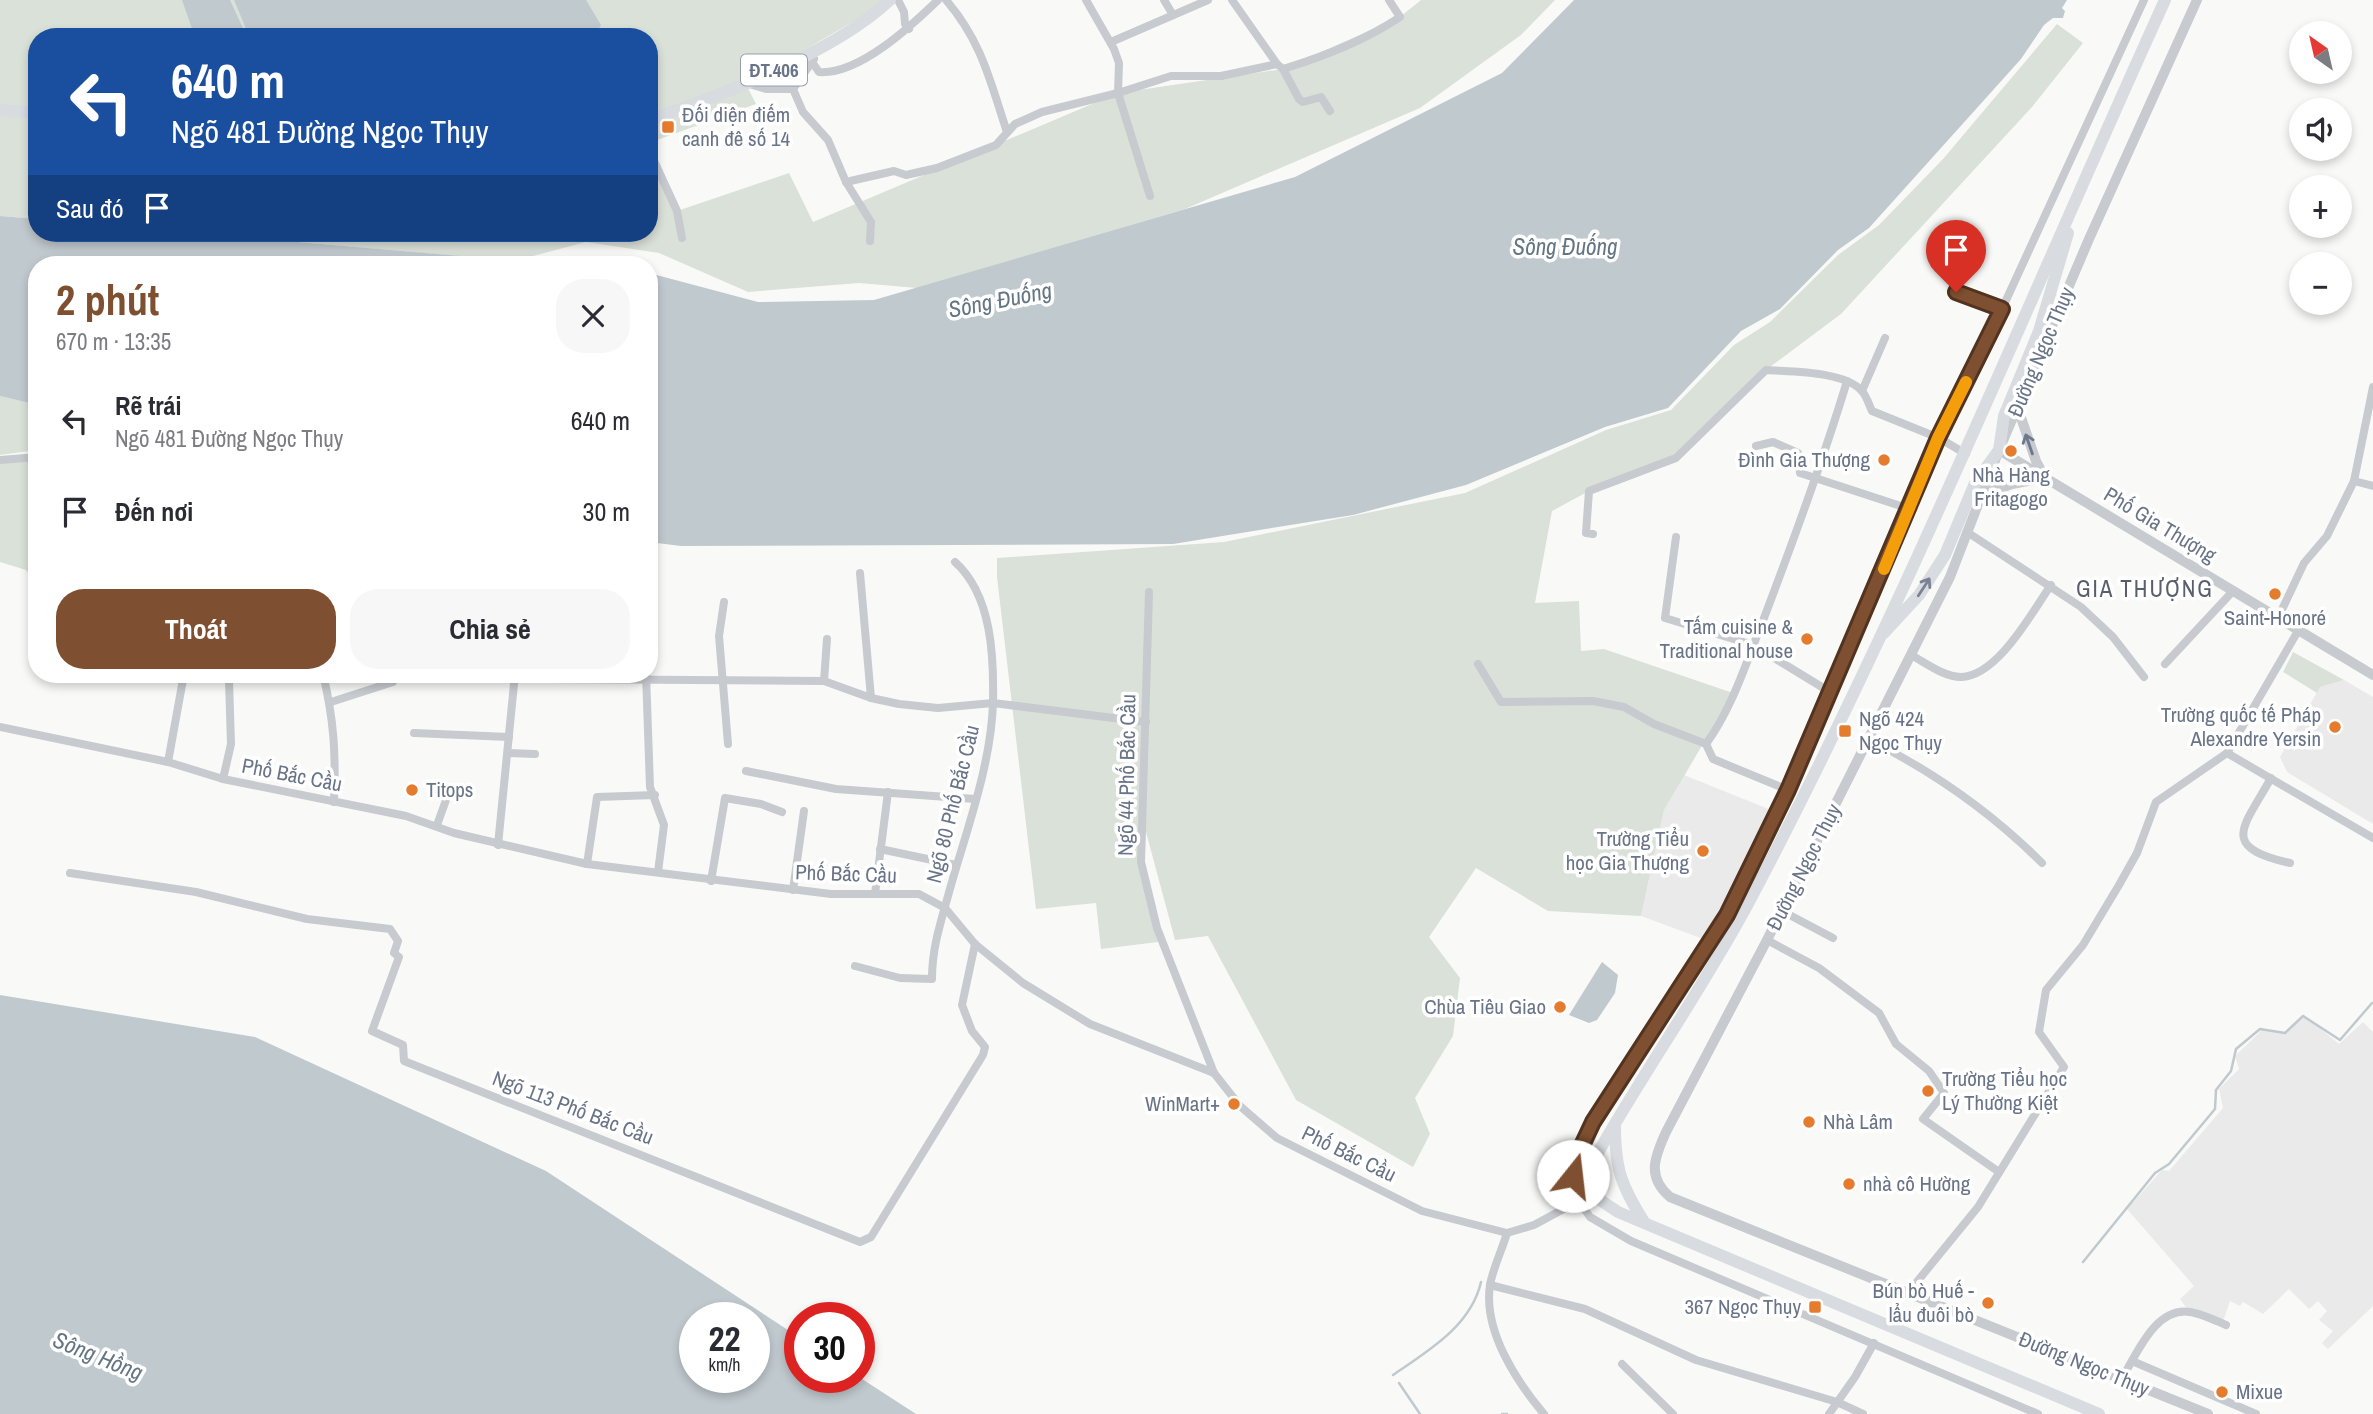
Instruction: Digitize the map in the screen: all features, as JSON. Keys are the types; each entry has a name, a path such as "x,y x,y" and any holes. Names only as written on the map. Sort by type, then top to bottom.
{"main road":[{"name":"ĐT.406","path":"658,117 746,83 824,46 890,0"},
{"name":"Đường Ngọc Thụy","path":"2099,1414 1645,1223 1608,1206 1591,1184 1592,1168 1615,1124 1715,963 1748,904 1879,638 1966,454 2023,315 2078,199 2165,0"},
{"path":"0,110 28,112"},
{"path":"1879,638 1919,595 1945,555 1975,484 1999,450 2004,416 2043,321 2078,199"},
{"path":"1615,1124 1615,1158 1620,1182 1645,1223"}],"street":[{"path":"898,0 909,29"},
{"path":"812,62 819,72 849,66 909,29 938,0"},
{"path":"946,0 968,26 984,60 1007,132"},
{"path":"1086,0 1111,42 1119,64 1118,93 1150,196"},
{"path":"1164,0 1173,15"},
{"path":"1111,42 1208,0"},
{"path":"1232,0 1280,66 1299,99 1303,102 1321,97 1330,111"},
{"path":"846,182 894,172 906,175 937,168 996,145 1015,124 1042,112 1118,93 1171,76 1221,76 1327,55 1376,33 1400,17 1389,0"},
{"path":"2038,1414 1631,1241 1590,1217 1578,1200 1573,1182 1574,1169 1589,1129 1727,915 1788,790 1938,438 2002,309 2144,0"},
{"name":"Đường Ngọc Thụy","path":"2197,0 1999,450 1950,577 1782,911 1655,1155 1657,1181 1670,1197 2208,1414"},
{"path":"793,89 824,46"},
{"path":"746,83 766,89 793,89"},
{"path":"793,89 803,112 828,140 846,182 871,222 870,241"},
{"path":"658,170 677,211 682,238"},
{"path":"1956,292 2002,309"},
{"path":"1862,391 1885,338"},
{"path":"1593,534 1586,533 1589,491 1676,458 1766,370 1815,374 1847,381 1862,391 1872,411 1938,438 1966,454"},
{"path":"1706,744 1720,724 1753,645 1817,479 1847,381"},
{"path":"2278,618 2304,563 2327,536 2354,481 2373,387"},
{"path":"1984,494 2012,484 2045,478 2036,461 2018,409"},
{"path":"1756,446 1773,442 1798,453 1800,474 1910,509"},
{"name":"Phố Gia Thượng","path":"1999,450 2373,675"},
{"path":"0,460 28,458"},
{"path":"2354,481 2373,486"},
{"path":"1967,532 2051,585 2113,637 2144,677"},
{"path":"1676,537 1665,618 1753,645 1830,692"},
{"path":"955,562 972,582 982,608 990,639 993,703 1146,722"},
{"path":"860,573 871,698"},
{"path":"1911,655 1945,673 1961,677 1987,668 2003,652 2051,585"},
{"path":"2165,664 2233,591"},
{"name":"Ngõ 44 Phố Bắc Cầu","path":"1149,592 1141,862 1157,928 1214,1073"},
{"path":"724,602 719,636 727,744"},
{"path":"1911,1294 1916,1283 1978,1208 2064,1067 2039,1032 2046,990 2083,944 2119,885 2137,853 2156,802 2227,753 2298,631"},
{"path":"824,681 827,639"},
{"path":"1478,664 1501,702 1593,701 1624,707 1654,724 1706,744 1713,758 1788,790"},
{"name":"Ngõ 80 Phố Bắc Cầu","path":"658,678 824,681 871,698 938,708 993,703 992,726 975,799 932,951 932,979 900,978 855,966"},
{"path":"168,762 182,683"},
{"path":"223,779 231,744 229,683"},
{"path":"326,683 336,743 334,802"},
{"path":"331,702 390,683"},
{"path":"498,845 514,683"},
{"path":"647,683 650,788 655,795 664,825 658,872"},
{"name":"Phố Bắc Cầu","path":"0,727 168,762 223,779 406,816 498,845 587,864 831,894 919,894 945,908 975,944 1023,983 1090,1024 1214,1073 1240,1106 1286,1142 1422,1211 1507,1233"},
{"path":"414,733 509,737"},
{"path":"1868,739 1919,764 1957,789 2042,863"},
{"path":"508,753 535,754"},
{"path":"2227,753 2373,838"},
{"path":"746,771 836,789 975,799"},
{"path":"2271,778 2244,826 2244,838 2246,846 2259,856 2290,863"},
{"path":"874,894 888,792"},
{"path":"587,864 597,797 655,795"},
{"path":"711,881 725,798 761,804 782,812"},
{"path":"437,825 446,800"},
{"path":"793,890 804,811"},
{"path":"880,849 957,866"},
{"name":"Ngõ 113 Phố Bắc Cầu","path":"70,873 196,892 307,919 390,929 398,942 394,953 399,957 372,1031 403,1045 404,1061 860,1242 870,1237 983,1055 985,1047 972,1031 962,1006 975,944"},
{"path":"1782,911 1833,938"},
{"path":"1767,940 1819,968 1882,1016 1896,1044 1929,1071 1944,1093 1923,1119 1999,1172"},
{"path":"1544,1414 1523,1389 1503,1349 1490,1306 1490,1285 1507,1233 1534,1225 1595,1192"},
{"path":"1490,1285 1585,1309 1696,1360 1837,1402 1863,1414"},
{"path":"2121,1380 2158,1322 2172,1314 2189,1312 2226,1325"},
{"path":"1829,1414 1874,1343"},
{"name":"Đường Ngọc Thụy","path":"2132,1361 2256,1414"},
{"path":"1622,1364 1669,1413"}],"shaded area":[{"path":"0,0 890,0 746,84 756,104 658,140 658,28 28,28 28,218 0,216"},
{"path":"1421,0 1555,0 1521,35 1420,108 1185,209 917,288 859,283 748,292 659,253 586,242 658,242 658,169 677,211 789,173 813,222 1118,93 1283,69 1400,17"},
{"path":"2057,24 2083,43 2032,107 1841,314 1766,370 1676,458 1589,491 1552,511 1535,603 1579,601 1581,651 1604,649 1733,693 1664,810 1641,916 1548,911 1476,868 1429,937 1460,978 1453,1036 1415,1098 1430,1134 1413,1167 1296,1100 1208,936 1175,940 1146,832 1138,835 1138,860 1158,942 1101,949 1096,903 1036,909 997,558 1224,542 1465,493 1606,430 1671,410 1734,345 1770,322 1838,255 1879,225 1943,159"},
{"path":"297,242 586,242 533,256 457,256"},
{"path":"0,396 28,403 28,451 0,455"},
{"path":"28,461 28,573 0,562 0,463"},
{"path":"2293,652 2344,680 2320,687 2317,693 2283,672"},
{"name":"Trường quốc tế Pháp Alexandre Yersin","path":"2344,680 2373,697 2373,824 2287,772 2280,757 2320,687"},
{"name":"Trường Tiểu học Gia Thượng","path":"1684,775 1771,810 1706,940 1641,916 1664,810"},
{"path":"2304,1015 2339,1044 2363,1022 2373,1032 2373,1306 2328,1349 2322,1343 2333,1331 2319,1320 2327,1311 2318,1301 2309,1309 2289,1289 2263,1314 2243,1302 2240,1306 2230,1301 2223,1322 2188,1310 2180,1299 2194,1286 2127,1209 2162,1170 2169,1171 2223,1108 2219,1089 2239,1069 2235,1056 2263,1029 2285,1033"}],"water":[{"path":"182,0 230,0 243,28 192,28"},
{"path":"234,0 586,0 601,25 599,28 246,28"},
{"name":"Sông Đuống","path":"1574,0 2067,0 2062,8 2065,11 2063,18 2053,18 2044,25 2021,59 1869,228 1838,250 1780,309 1741,331 1668,408 1605,427 1466,485 1353,515 1173,544 681,546 658,543 658,275 758,302 874,300 1295,177 1502,73"},
{"path":"0,216 28,218 28,242 298,242 460,256 28,256 28,403 0,396"},
{"path":"1602,962 1618,975 1615,993 1597,1020 1589,1023 1569,1015"},
{"name":"Sông Hồng","path":"0,995 255,1037 546,1171 745,1302 679,1302 679,1393 770,1393 770,1318 784,1327 784,1393 875,1393 875,1387 916,1414 0,1414"}],"waterway":[{"path":"2083,1262 2155,1173 2169,1164 2215,1109 2216,1090 2231,1071 2236,1049 2260,1029 2285,1033 2303,1016 2340,1040 2372,1003"},
{"path":"1393,1375 1434,1347 1458,1324 1476,1298 1481,1282"},
{"path":"1399,1383 1420,1414"},
{"path":"1502,1414 1507,1414"}],"slow traffic":[{"path":"1884,569 1938,438 1966,382"}],"place":[{"name":"Đối diện điếm canh đê số 14","path":"668,127"},
{"name":"Nhà Hàng Fritagogo","path":"2011,451"},
{"name":"Đình Gia Thượng","path":"1884,460"},
{"name":"Saint-Honoré","path":"2275,594"},
{"name":"Tấm cuisine & Traditional house","path":"1807,639"},
{"name":"Trường quốc tế Pháp Alexandre Yersin","path":"2335,727"},
{"name":"Ngõ 424 Ngọc Thụy","path":"1845,731"},
{"name":"Titops","path":"412,790"},
{"name":"Trường Tiểu học Gia Thượng","path":"1703,851"},
{"name":"Chùa Tiêu Giao","path":"1560,1007"},
{"name":"Trường Tiểu học Lý Thường Kiệt","path":"1928,1091"},
{"name":"WinMart+","path":"1234,1104"},
{"name":"Nhà Lâm","path":"1809,1122"},
{"name":"nhà cô Hường","path":"1849,1184"},
{"name":"Bún bò Huế - lẩu đuôi bò","path":"1988,1303"},
{"name":"367 Ngọc Thụy","path":"1815,1307"},
{"name":"Mixue","path":"2222,1392"}],"district":[{"name":"GIA THƯỢNG","path":"2145,589"}],"route":[{"path":"1573,1176 1578,1154 1593,1122 1727,915 1788,790 1938,438 2002,309 1956,292"}]}
